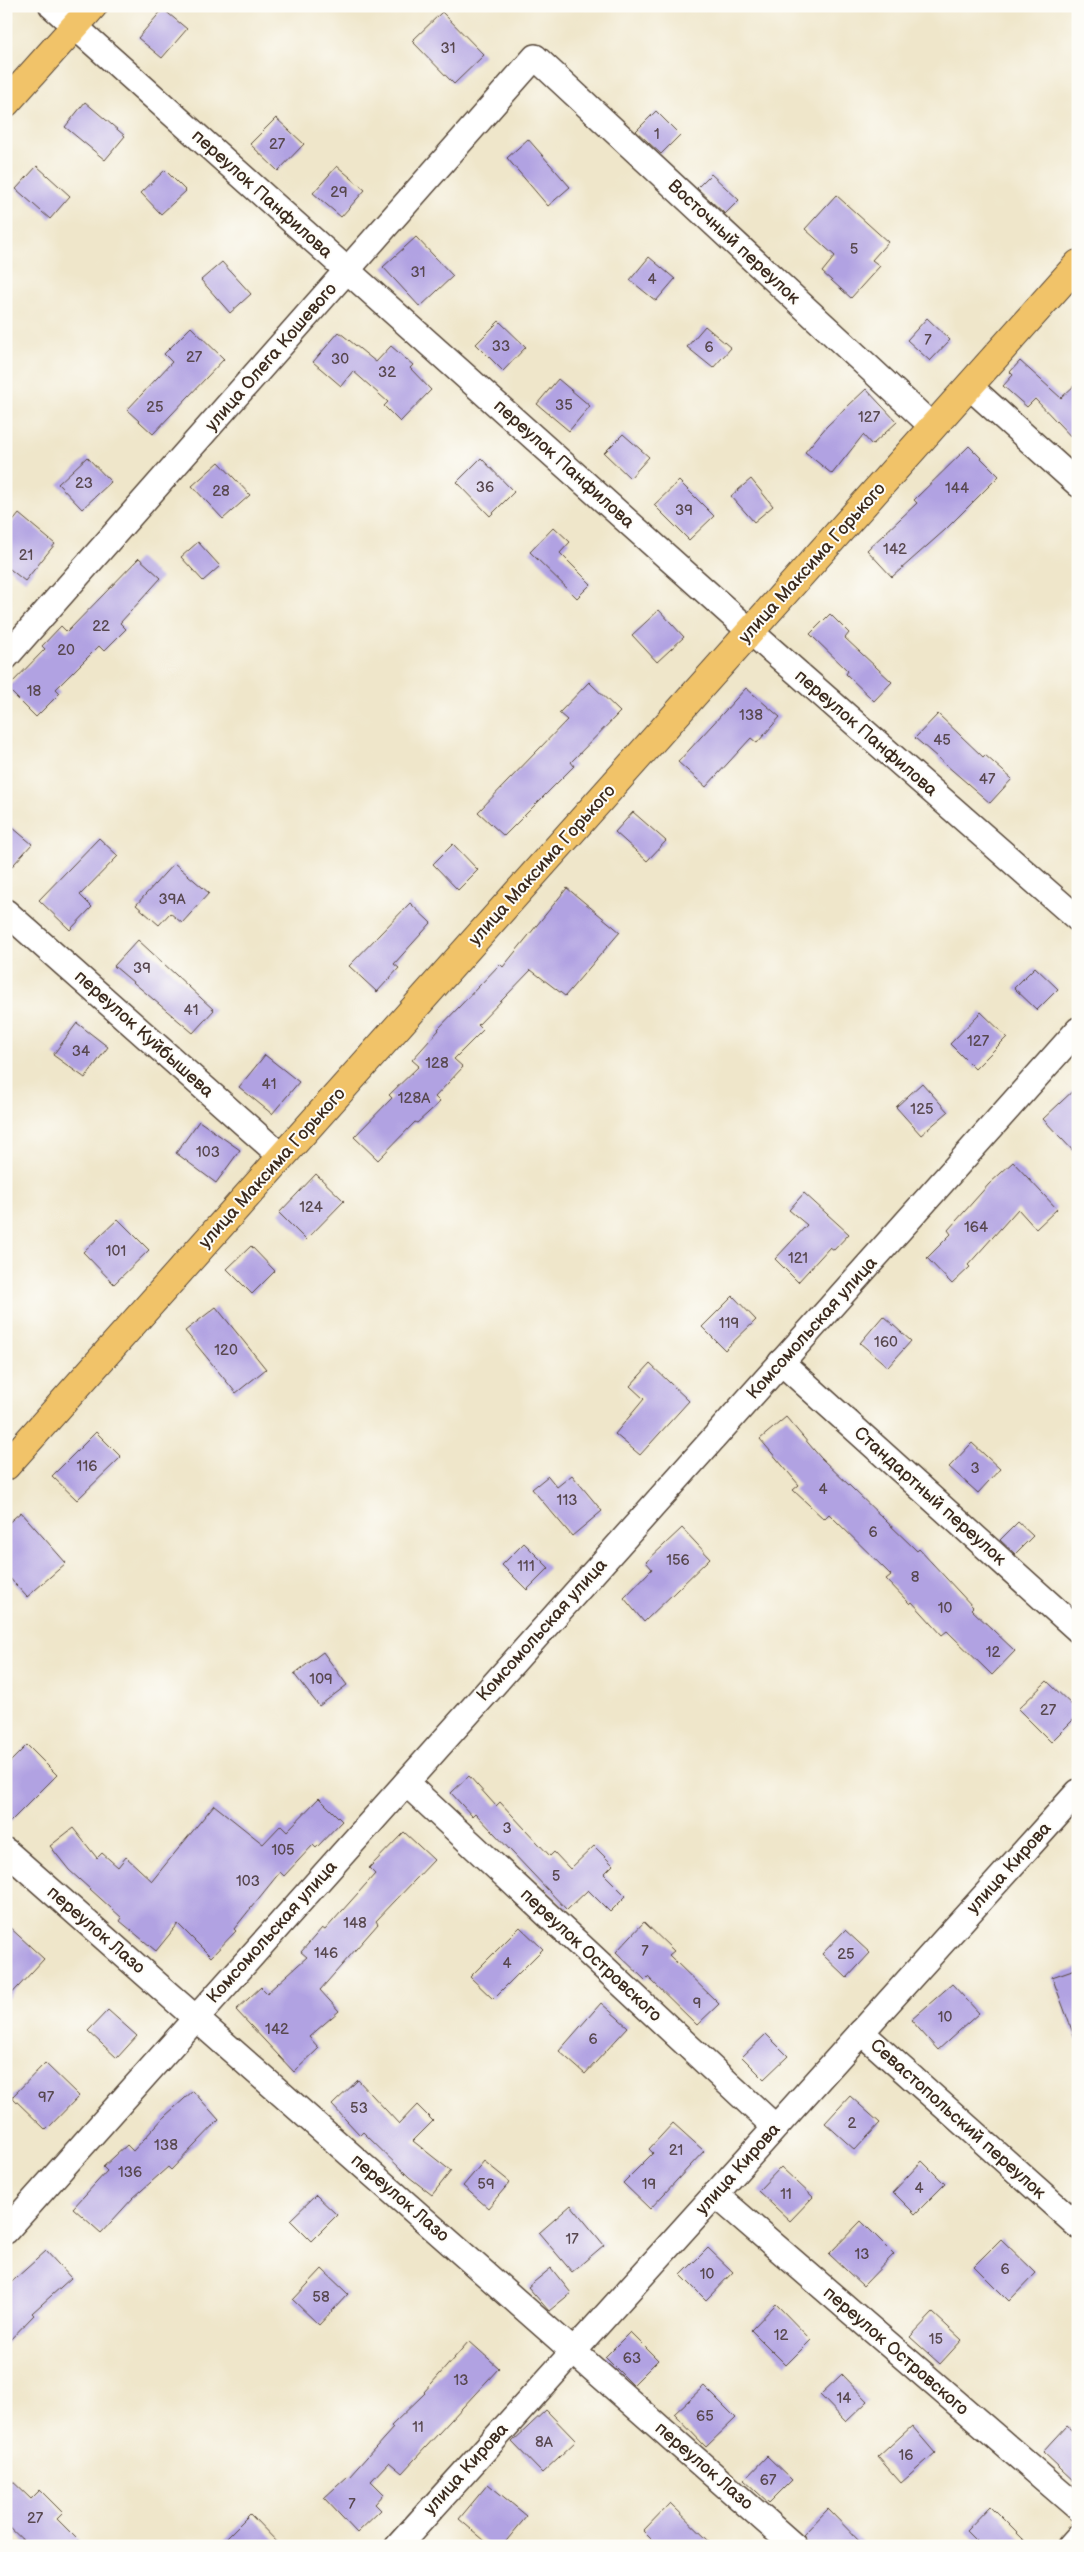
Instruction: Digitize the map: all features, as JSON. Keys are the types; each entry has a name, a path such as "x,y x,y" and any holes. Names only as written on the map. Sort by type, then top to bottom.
{"main road":[{"path":"6,103 93,6"},
{"name":"улица Максима Горького","path":"6,1466 1078,264"}],"street":[{"name":"переулок Панфилова","path":"52,6 751,632 1078,919"},
{"name":"улица Олега Кошевого","path":"6,657 535,57"},
{"name":"Восточный переулок","path":"535,57 934,427"},
{"path":"969,386 1078,484"},
{"name":"переулок Куйбышева","path":"6,912 282,1157"},
{"name":"Комсомольская улица","path":"6,2231 1078,1030"},
{"name":"Стандартный переулок","path":"781,1362 1078,1630"},
{"name":"переулок Островского","path":"406,1782 775,2127"},
{"name":"улица Кирова","path":"398,2546 1078,1792"},
{"name":"переулок Лазо","path":"6,1851 794,2546"},
{"name":"Севастопольский переулок","path":"861,2032 1078,2226"},
{"name":"переулок Островского","path":"715,2194 1078,2508"},
{"path":"1070,2546 1078,2537"}],"building":[{"path":"163,9 187,29 162,58 138,38"},
{"path":"442,12 484,55 454,84 412,41"},
{"path":"85,102 125,136 105,160 65,127"},
{"path":"656,111 680,135 661,154 636,131"},
{"path":"276,118 304,144 278,171 250,144"},
{"path":"528,139 570,187 548,206 507,158"},
{"path":"37,166 70,196 50,219 16,189"},
{"path":"337,166 365,190 341,217 313,193"},
{"path":"165,170 186,191 161,214 141,193"},
{"path":"711,174 739,200 725,214 697,188"},
{"path":"836,195 888,242 872,260 880,266 851,298 822,272 835,256 805,229"},
{"path":"416,237 453,276 420,307 383,267"},
{"path":"649,257 675,279 656,301 630,280"},
{"path":"222,262 251,294 230,313 201,280"},
{"path":"927,318 950,340 930,361 907,340"},
{"path":"499,321 526,347 503,371 476,344"},
{"path":"705,326 731,348 713,368 687,347"},
{"path":"191,327 224,359 153,434 127,410 172,362 164,354"},
{"path":"339,332 376,362 391,346 413,365 410,368 431,390 400,422 384,406 388,402 353,371 341,386 313,362"},
{"path":"1020,361 1061,398 1078,382 1078,444 1035,399 1027,407 1003,386 1013,375 1010,372"},
{"path":"558,379 590,406 569,431 537,404"},
{"path":"866,389 897,422 872,445 863,435 832,474 805,452 827,426"},
{"path":"623,434 649,457 630,478 604,453"},
{"path":"969,446 999,476 945,530 892,577 867,550 917,503 914,500"},
{"path":"87,457 111,482 82,509 58,484"},
{"path":"481,458 514,492 490,516 457,482"},
{"path":"219,462 250,495 223,519 192,486"},
{"path":"751,479 773,506 754,522 731,496"},
{"path":"679,481 714,516 689,540 654,505"},
{"path":"19,514 55,544 25,581 6,566 6,530"},
{"path":"554,527 570,542 560,553 591,584 577,598 530,552"},
{"path":"198,542 220,566 203,581 181,557"},
{"path":"139,558 161,578 120,623 126,629 104,651 99,646 56,689 60,693 36,717 7,688 45,649 42,646 61,626 67,632"},
{"path":"659,610 684,637 657,662 632,635"},
{"path":"830,614 849,633 845,638 892,682 874,701 846,674 848,671 810,634"},
{"path":"589,682 620,712 571,762 574,766 504,836 478,812 567,720 559,713"},
{"path":"746,688 780,717 757,743 751,738 706,787 678,762"},
{"path":"938,714 983,757 985,755 1012,779 990,803 915,738"},
{"path":"633,812 666,841 647,861 615,832"},
{"path":"6,822 32,844 6,873"},
{"path":"99,838 118,856 80,895 92,907 70,930 39,900"},
{"path":"453,844 478,870 458,890 433,864"},
{"path":"174,863 209,893 182,923 170,913 159,925 136,905"},
{"path":"567,888 620,932 565,996 531,970 478,1025 483,1030 454,1059 463,1067 435,1097 440,1102 417,1123 415,1122 378,1160 354,1137 392,1098 389,1095 419,1066 412,1060 438,1029 500,964 503,967"},
{"path":"410,903 431,923 394,964 399,968 377,992 349,966"},
{"path":"138,940 214,1010 193,1033 114,966"},
{"path":"1035,967 1058,989 1037,1010 1014,988"},
{"path":"981,1012 1007,1037 975,1069 950,1044"},
{"path":"77,1023 108,1047 85,1078 53,1055"},
{"path":"265,1055 299,1082 272,1114 239,1087"},
{"path":"922,1083 948,1112 921,1135 896,1107"},
{"path":"1078,1086 1078,1156 1043,1119"},
{"path":"199,1121 240,1150 216,1183 176,1153"},
{"path":"1013,1162 1057,1209 1036,1229 1018,1209 968,1265 970,1267 952,1284 927,1258 951,1234 948,1230 989,1184"},
{"path":"316,1174 344,1201 306,1240 279,1213"},
{"path":"804,1193 849,1234 834,1250 830,1247 798,1282 775,1259 807,1225 789,1210"},
{"path":"118,1219 149,1250 114,1284 83,1252"},
{"path":"251,1246 275,1271 252,1294 227,1269"},
{"path":"733,1296 756,1320 725,1350 702,1327"},
{"path":"216,1307 266,1369 236,1393 185,1331"},
{"path":"883,1316 911,1341 888,1367 860,1343"},
{"path":"650,1364 689,1401 640,1455 615,1434 644,1399 630,1386"},
{"path":"786,1417 820,1457 917,1551 919,1549 973,1607 971,1609 1015,1651 992,1675 947,1631 942,1635 912,1602 910,1604 886,1579 891,1575 829,1514 824,1519 793,1490 799,1485 760,1439"},
{"path":"96,1432 121,1457 77,1500 52,1476"},
{"path":"972,1443 1000,1469 978,1493 949,1467"},
{"path":"572,1475 602,1511 572,1536 532,1489 548,1476 557,1487"},
{"path":"21,1512 66,1563 27,1597 6,1574 6,1525"},
{"path":"1018,1522 1033,1536 1015,1554 1000,1540"},
{"path":"682,1528 710,1558 644,1622 624,1598 652,1569 646,1562"},
{"path":"524,1543 549,1568 527,1590 502,1565"},
{"path":"323,1652 347,1685 319,1706 294,1674"},
{"path":"1047,1681 1078,1711 1078,1715 1051,1742 1018,1709"},
{"path":"27,1745 57,1775 6,1826 6,1766"},
{"path":"469,1776 496,1806 500,1802 550,1856 554,1852 570,1869 594,1846 613,1865 604,1874 626,1896 610,1912 588,1890 567,1910 475,1813 472,1816 451,1793"},
{"path":"319,1798 342,1821 316,1848 313,1845 284,1876 280,1872 234,1929 236,1931 211,1957 178,1924 156,1951 120,1921 122,1918 69,1870 50,1846 73,1828 97,1858 102,1853 118,1867 126,1857 152,1881 214,1805 263,1844 281,1825 287,1831"},
{"path":"404,1832 434,1860 376,1921 378,1924 320,1990 339,2011 309,2037 319,2048 294,2072 236,2010 261,1987 267,1993 307,1957 301,1952 322,1928 325,1930 375,1874 369,1868"},
{"path":"644,1922 674,1951 669,1955 719,2004 697,2025 648,1977 645,1980 616,1952"},
{"path":"6,1924 44,1959 6,2000"},
{"path":"520,1927 543,1949 493,1999 470,1977"},
{"path":"845,1930 870,1953 847,1978 822,1954"},
{"path":"1078,1968 1078,2040 1076,2041 1052,1977"},
{"path":"952,1984 979,2013 938,2050 911,2020"},
{"path":"601,2003 628,2027 585,2074 559,2051"},
{"path":"108,2010 137,2036 117,2058 88,2031"},
{"path":"766,2034 788,2056 764,2079 742,2057"},
{"path":"45,2063 79,2096 46,2130 12,2097"},
{"path":"358,2080 399,2124 417,2105 433,2121 413,2141 451,2171 432,2195 409,2177 363,2132 360,2135 332,2105"},
{"path":"193,2091 219,2120 171,2170 168,2167 133,2198 101,2233 73,2208 107,2171 103,2167 127,2145 133,2151 165,2116"},
{"path":"850,2096 880,2123 855,2150 825,2123"},
{"path":"673,2123 704,2151 650,2209 623,2183 653,2153 649,2149"},
{"path":"484,2161 510,2182 488,2208 463,2186"},
{"path":"922,2161 945,2184 915,2214 893,2192"},
{"path":"781,2167 813,2197 790,2221 758,2191"},
{"path":"316,2195 337,2215 311,2241 290,2220"},
{"path":"571,2205 604,2245 572,2272 539,2233"},
{"path":"861,2221 894,2254 863,2286 829,2254"},
{"path":"1001,2239 1036,2273 1009,2301 974,2266"},
{"path":"708,2248 733,2272 706,2300 681,2275"},
{"path":"46,2251 71,2278 32,2313 34,2315 6,2344 6,2287"},
{"path":"551,2268 571,2293 549,2311 528,2287"},
{"path":"322,2269 348,2294 319,2325 293,2300"},
{"path":"776,2304 811,2340 786,2365 751,2330"},
{"path":"933,2313 962,2340 940,2364 910,2337"},
{"path":"630,2332 658,2360 633,2385 605,2357"},
{"path":"469,2341 499,2368 402,2473 389,2462 371,2481 384,2494 375,2504 381,2510 357,2533 324,2498 349,2477 393,2428 391,2426 425,2393"},
{"path":"842,2374 868,2401 846,2422 820,2395"},
{"path":"704,2386 736,2418 706,2447 674,2414"},
{"path":"546,2410 576,2441 542,2473 512,2442"},
{"path":"912,2426 935,2453 901,2483 878,2457"},
{"path":"1067,2426 1078,2436 1078,2485 1043,2452"},
{"path":"767,2456 792,2480 769,2503 744,2480"},
{"path":"6,2475 31,2499 40,2490 63,2513 57,2519 84,2546 29,2546 6,2524"},
{"path":"488,2484 527,2516 502,2546 491,2546 459,2519"},
{"path":"670,2503 714,2546 658,2546 643,2531"},
{"path":"990,2506 1030,2546 981,2546 966,2531"},
{"path":"828,2509 864,2546 808,2546 803,2535"},
{"path":"250,2514 281,2546 218,2546"}]}
